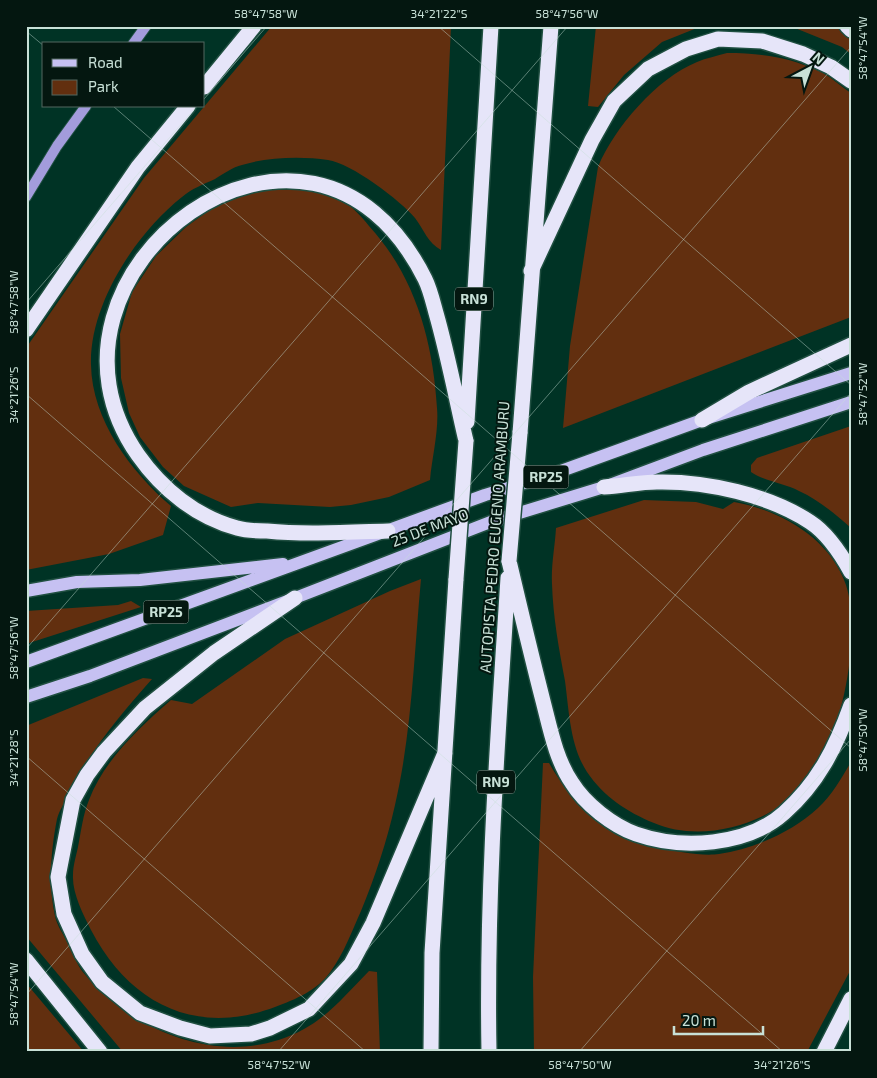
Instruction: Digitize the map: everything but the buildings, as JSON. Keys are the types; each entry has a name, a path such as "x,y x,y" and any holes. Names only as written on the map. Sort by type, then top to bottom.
{"highway":[{"path":"205,86 254,26"},
{"name":"RN9","path":"431,1052 432,953 491,26"},
{"name":"AUTOPISTA PEDRO EUGENIO ARAMBURU","path":"489,1052 488,1004 496,770 509,561 551,26"},
{"path":"847,26 851,30"},
{"path":"531,271 596,132 614,101 648,69 686,50 718,39 762,41 824,64 851,81"},
{"path":"26,330 138,167 186,108"},
{"path":"388,531 291,534 240,529 214,520 181,501 150,472 126,437 112,404 106,371 108,337 117,305 138,266 166,232 199,205 236,187 275,180 309,182 350,196 380,216 409,252 426,280 442,332 466,441"},
{"path":"702,420 749,392 851,345"},
{"path":"604,487 658,482 723,488 772,503 811,523 840,553 851,572"},
{"path":"509,561 554,740 571,783 595,810 635,834 669,842 710,843 750,834 783,814 814,784 838,741 851,705"},
{"path":"295,598 214,653 145,708 104,752 87,775 73,800 58,877 62,905 64,914 82,954 102,982 140,1012 180,1028 210,1036 250,1034 270,1028 309,1008 351,964 373,923 444,753"},
{"path":"26,960 100,1052"},
{"path":"824,1052 851,999"}],"main road":[{"name":"25 DE MAYO","path":"26,662 485,495 550,475 702,420 851,373"},
{"name":"25 DE MAYO","path":"26,697 90,676 493,521 604,487 703,450 851,402"},
{"path":"26,591 77,582 140,580 306,561"}],"street":[{"path":"134,42 146,26"},
{"path":"26,197 57,146 85,108"}],"green space":[{"path":"272,26 451,26 441,250 429,240 415,218 387,193 362,175 328,160 285,158 252,162 232,169 186,194 148,230 118,272 98,318 92,342 91,365 93,385 106,425 128,461 171,506 163,535 109,554 26,570 26,348 144,178 203,108 205,108 205,106"},
{"path":"596,26 702,26 662,42 624,75 598,107 588,106"},
{"path":"790,26 837,26 851,39 851,54 842,47"},
{"path":"727,53 762,55 796,62 823,73 851,93 851,317 563,428 570,346 598,167 615,136 638,106 652,92 682,70 700,61"},
{"path":"305,189 337,198 345,202 356,212 385,245 410,288 426,334 435,383 437,426 430,480 389,497 351,505 330,507 258,503 231,507 184,486 163,467 140,437 129,413 121,378 120,334 132,292 156,256 186,227 215,206 244,194 271,190"},
{"path":"851,426 851,528 806,495 751,472 751,465 757,458"},
{"path":"644,500 696,502 723,509 734,502 769,512 785,519 816,540 838,568 846,585 852,623 849,668 840,713 826,749 817,765 781,805 760,817 730,828 683,831 668,828 635,814 617,803 594,781 581,762 574,740 554,609 552,577 556,528"},
{"path":"421,579 409,721 395,805 371,885 351,934 336,964 319,984 306,994 275,1007 246,1015 218,1018 192,1015 167,1007 145,994 125,977 107,955 91,930 74,889 74,868 84,817 89,800 104,771 135,733 171,700 192,704 285,639 390,591"},
{"path":"131,601 141,607 26,644 26,611 118,605"},
{"path":"143,678 152,679 96,748 77,779 57,819 51,867 53,904 57,923 80,968 103,993 128,1013 155,1028 184,1039 214,1046 245,1047 275,1041 304,1029 331,1010 369,971 377,972 380,1052 123,1052 26,936 26,726"},
{"path":"851,762 851,969 807,1052 534,1052 533,977 543,763 549,763 567,790 582,806 606,827 616,833 644,844 693,854 708,855 732,852 759,844 796,825 808,817 828,798"},
{"path":"26,983 84,1052 26,1052"}]}
